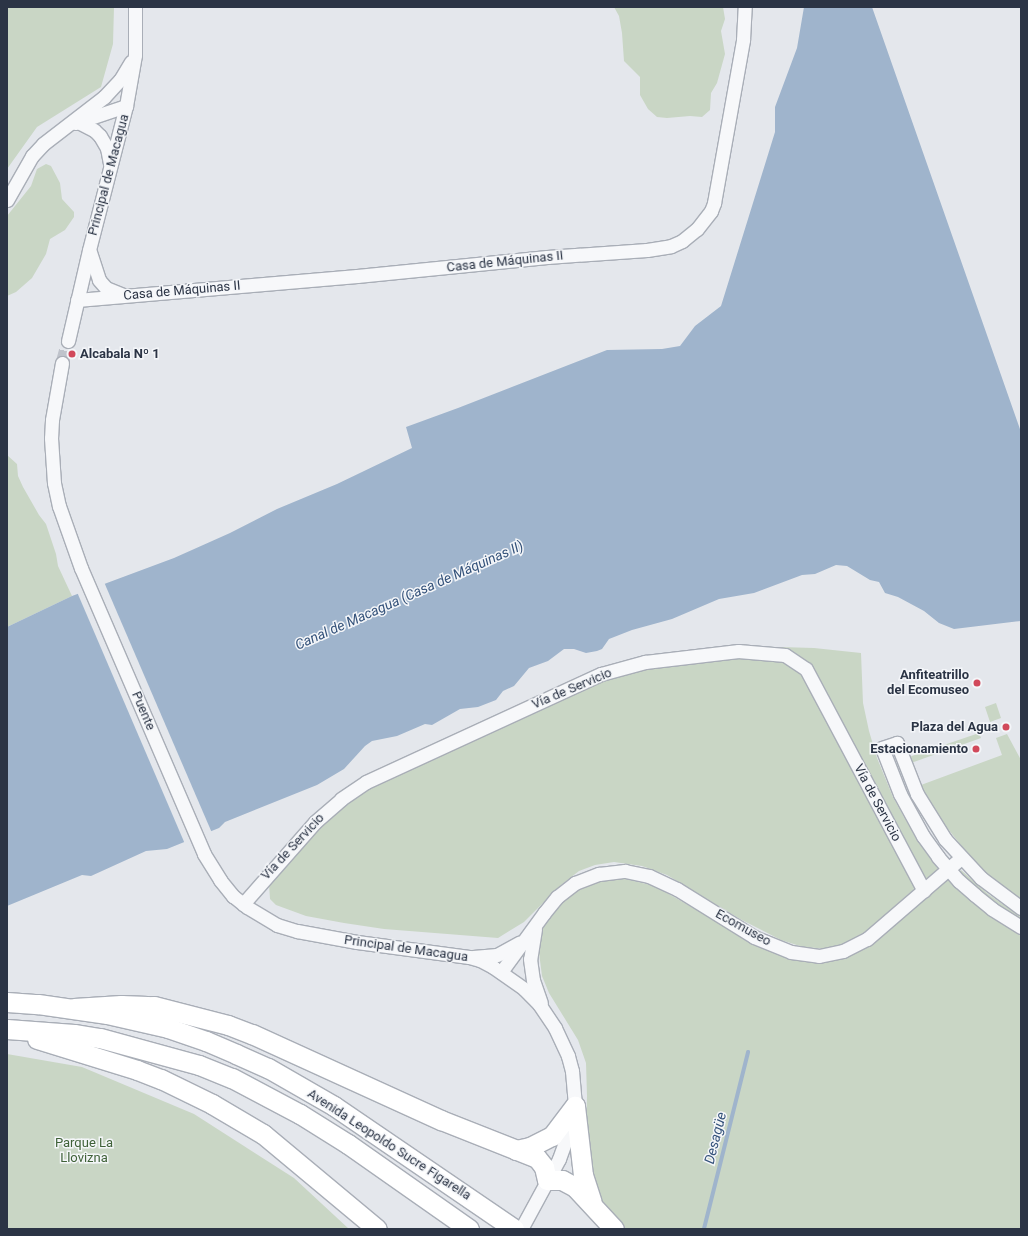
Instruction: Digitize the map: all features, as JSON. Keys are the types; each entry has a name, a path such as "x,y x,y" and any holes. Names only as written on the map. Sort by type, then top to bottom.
{"main road":[{"name":"Avenida Leopoldo Sucre Figarella","path":"7,1002 74,1008 168,1028 206,1041 268,1068 367,1126 509,1225"},
{"path":"74,1008 121,1005 154,1006 228,1026 285,1048 367,1088 479,1136 537,1158 544,1167 547,1180 562,1180 575,1187 614,1229"},
{"name":"Avenida Leopoldo Sucre Figarella","path":"7,1030 100,1038 185,1061 232,1078 300,1114 469,1229"},
{"path":"7,1030 137,1070 168,1082 212,1104 267,1137 377,1229"},
{"path":"516,1150 530,1148 552,1136 575,1106"},
{"path":"575,1106 583,1175 588,1193 596,1210"}],"street":[{"name":"Principal de Macagua","path":"68,341 89,250 126,106 135,55 135,7"},
{"name":"Casa de Máquinas II","path":"77,300 365,275 547,257 647,250 671,246 682,241 705,220 714,203 743,40 745,7"},
{"path":"7,200 32,156 60,129 113,89 127,71 135,55"},
{"path":"60,129 126,106"},
{"path":"78,122 94,130 100,136 107,148 110,167"},
{"path":"89,250 94,270 99,280 106,288 115,293 126,296"},
{"name":"Puente","path":"62,363 52,420 52,460 59,506 81,568 204,854"},
{"name":"Vía de Servicio","path":"243,904 315,822 341,799 366,782 601,674 645,662 738,652 785,655 806,669 924,891"},
{"path":"1021,908 981,878 962,858 930,818 917,794 897,743 882,748 900,794 910,814 923,836 948,870 992,909 1021,927"},
{"name":"Principal de Macagua","path":"204,854 220,880 243,904 277,924 297,931 357,942 468,957 480,960 501,972 524,989 539,1004 562,1040 572,1071 575,1106 566,1141 521,1229"},
{"name":"Ecomuseo","path":"501,972 536,923 557,897 575,883 610,871 635,872 663,881 754,937 791,952 819,956 843,951 867,939 962,858"},
{"name":"Ecomuseo","path":"536,923 530,959 538,997 548,1016"},
{"name":"Ecomuseo","path":"468,957 497,955 515,946 526,937"}],"green space":[{"path":"7,7 114,7 113,44 101,87 37,127 7,169"},
{"path":"614,7 723,7 725,19 721,31 725,54 717,83 711,93 710,110 702,117 657,117 648,109 640,95 640,77 624,61 619,16"},
{"path":"46,164 51,166 60,183 62,199 74,212 74,217 65,230 50,239 46,254 32,278 16,292 7,296 7,216 31,186 37,169"},
{"path":"7,455 17,464 18,476 23,487 46,524 56,554 58,566 72,596 7,627"},
{"path":"780,647 814,648 861,653 863,703 877,758 893,797 917,840 938,869 926,879 921,879 813,669 797,654"},
{"path":"775,658 790,663 806,679 916,885 913,890 868,930 846,944 831,949 803,947 781,940 740,919 667,875 642,866 614,862 595,865 579,871 561,885 524,922 498,938 384,929 344,923 306,916 276,905 270,899 269,884 273,877 326,820 371,786 605,679 661,666 729,659"},
{"path":"996,703 1001,718 990,722 985,707"},
{"path":"979,733 981,738 911,763 909,757"},
{"path":"1007,734 1021,760 1021,899 986,873 968,854 936,814 921,785 1002,755 996,738"},
{"path":"961,870 988,894 1021,917 1021,921 998,907 959,873"},
{"path":"621,878 655,886 754,943 832,960 857,951 880,936 946,878 988,915 1021,936 1021,1229 621,1229 598,1200 592,1180 586,1136 586,1063 578,1040 549,993 542,976 538,945 542,930 548,917 574,892 602,881"},
{"name":"Parque La Llovizna","path":"7,1054 82,1067 194,1114 294,1178 349,1229 7,1229"}],"water":[{"name":"Canal de Macagua (Casa de Máquinas II)","path":"804,7 872,7 1021,432 1021,621 954,629 939,623 924,611 898,597 885,593 879,582 870,580 847,566 836,565 815,574 802,575 754,593 719,599 672,619 632,630 609,639 602,649 597,651 586,653 574,649 564,649 548,661 529,668 514,686 503,691 496,700 478,707 460,709 432,725 425,724 397,736 372,741 365,746 344,769 317,785 225,822 219,828 167,849 146,851 91,876 82,875 7,906 7,627 72,596 174,558 230,533 277,509 337,484 412,448 406,427 607,350 662,349 680,346 695,326 721,306 775,132 775,107 797,48"}],"pier":[{"path":"104,582 212,833 185,844 77,592"}],"waterway":[{"name":"Desagüe","path":"704,1229 748,1052"}],"tunnel":[{"path":"62,363 68,341"}],"place":[{"name":"Alcabala Nº 1","path":"72,354"},
{"name":"Anfiteatrillo del Ecomuseo","path":"977,683"},
{"name":"Plaza del Agua","path":"1006,727"},
{"name":"Estacionamiento","path":"976,749"}]}
